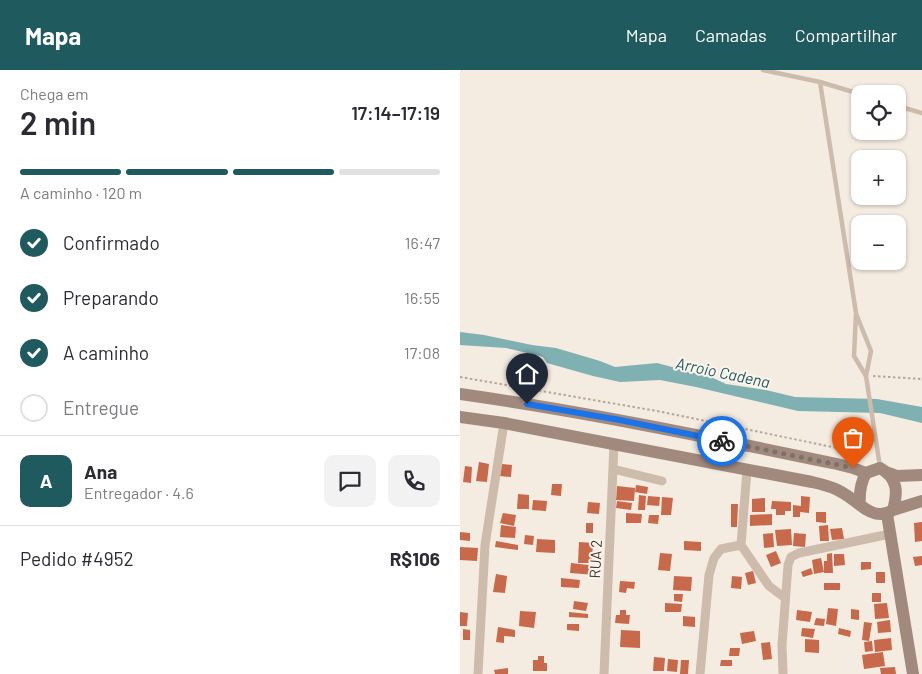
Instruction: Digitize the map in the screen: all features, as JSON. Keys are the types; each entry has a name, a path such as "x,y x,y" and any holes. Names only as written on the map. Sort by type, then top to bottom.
{"main road":[{"path":"460,394 620,420 845,466 866,473 884,471 897,476 922,475"},
{"path":"460,417 504,423 795,478 835,488 868,511 879,515 922,501"},
{"path":"884,471 894,484 896,498 890,512 890,534 916,672"},
{"path":"860,506 861,482 866,473"}],"street":[{"path":"478,674 486,546 504,423"},
{"name":"RUA 2","path":"604,674 614,444"},
{"path":"613,469 662,481"},
{"path":"747,470 741,545 769,586 785,598"},
{"path":"783,674 782,645 785,598 788,565 791,558 799,553 890,534"},
{"path":"700,674 709,575 714,558 721,549 741,545"}],"lane":[{"path":"762,70 820,82 851,91"},
{"path":"820,82 856,313 854,356 866,376"},
{"path":"906,108 922,113"},
{"path":"856,313 871,351 866,376 867,387 875,437 884,471"}],"path":[{"path":"866,376 922,379"},
{"path":"460,377 657,411 857,452"}],"water":[{"name":"Arroio Cadena","path":"460,332 556,348 615,367 657,363 713,378 726,384 766,390 795,397 877,399 922,407 922,423 880,413 798,411 660,380 620,382 547,363 543,357 506,348 460,345"}],"building":[{"path":"479,462 489,464 487,482 476,481"},
{"path":"502,464 512,465 511,477 500,476"},
{"path":"465,466 472,467 471,483 463,482"},
{"path":"552,484 562,484 561,496 551,495"},
{"path":"636,485 648,487 647,494 635,492"},
{"path":"617,486 635,488 634,501 616,500"},
{"path":"518,494 529,495 529,509 517,509"},
{"path":"639,495 646,496 645,510 638,510"},
{"path":"648,496 660,497 659,506 647,505"},
{"path":"801,496 810,497 809,513 800,512 800,517 793,517 793,505 801,506"},
{"path":"662,497 673,498 671,515 661,515"},
{"path":"765,498 765,512 752,512 752,499"},
{"path":"533,500 547,501 546,511 532,510"},
{"path":"617,501 632,503 631,510 616,508"},
{"path":"772,501 791,502 791,511 785,511 785,515 776,515 776,509 771,509"},
{"path":"588,502 600,503 599,514 587,513"},
{"path":"731,504 738,504 737,527 731,527"},
{"path":"816,512 826,512 826,523 816,522"},
{"path":"503,513 516,515 514,526 500,523"},
{"path":"626,513 642,514 641,523 626,523"},
{"path":"772,514 772,525 750,526 750,515"},
{"path":"649,515 659,515 658,524 648,523"},
{"path":"922,522 922,541 915,542 914,523"},
{"path":"586,523 593,523 593,533 586,533"},
{"path":"501,525 516,527 515,538 500,537"},
{"path":"828,525 829,541 820,541 819,526"},
{"path":"842,528 844,539 832,540 830,529"},
{"path":"791,529 792,545 777,546 775,530"},
{"path":"460,532 470,533 470,541 460,540"},
{"path":"773,533 774,547 764,548 763,534"},
{"path":"794,533 806,534 805,547 793,546"},
{"path":"525,535 534,536 533,545 524,544"},
{"path":"537,539 555,540 555,553 536,552"},
{"path":"496,541 518,545 518,550 495,547"},
{"path":"684,541 701,542 701,551 684,550"},
{"path":"579,542 593,543 592,563 578,563"},
{"path":"460,547 478,548 477,561 460,560"},
{"path":"776,551 781,563 771,567 766,555"},
{"path":"660,553 672,554 670,571 658,570"},
{"path":"832,553 833,573 824,573 824,561 827,561 827,554"},
{"path":"834,554 844,554 845,565 834,566"},
{"path":"922,556 922,565 915,566 913,557"},
{"path":"821,558 824,572 814,574 812,560"},
{"path":"861,562 871,562 871,569 861,570"},
{"path":"571,563 597,566 596,575 570,573"},
{"path":"811,568 813,574 803,577 801,572"},
{"path":"753,571 756,583 748,585 745,573"},
{"path":"876,572 885,572 885,583 876,583"},
{"path":"496,574 507,576 505,593 493,592"},
{"path":"674,576 692,577 691,591 673,590"},
{"path":"732,576 742,577 741,589 731,588"},
{"path":"561,578 580,580 579,588 561,587"},
{"path":"620,581 635,582 634,589 627,588 626,593 619,592"},
{"path":"824,583 840,583 840,590 824,590"},
{"path":"872,593 881,593 881,602 872,602"},
{"path":"674,594 683,594 682,602 674,601"},
{"path":"574,601 588,603 586,611 573,609"},
{"path":"665,603 682,604 681,612 665,612"},
{"path":"887,603 889,618 875,619 874,604"},
{"path":"828,608 838,609 836,626 826,624"},
{"path":"851,609 859,610 859,620 851,619"},
{"path":"620,610 626,610 626,615 630,615 629,624 615,623 616,615 620,615"},
{"path":"797,610 812,612 810,622 796,620"},
{"path":"520,611 536,612 534,628 519,626"},
{"path":"460,612 468,613 467,626 460,626"},
{"path":"569,612 588,614 588,618 569,617"},
{"path":"683,616 695,617 695,627 683,626"},
{"path":"816,618 825,619 824,626 814,625"},
{"path":"890,620 891,632 878,633 877,622"},
{"path":"864,622 872,623 869,641 862,640"},
{"path":"567,624 579,624 579,631 567,630"},
{"path":"498,627 515,630 515,637 504,636 504,643 496,642"},
{"path":"802,628 815,629 813,638 801,636"},
{"path":"839,628 851,631 850,637 838,634"},
{"path":"463,629 470,630 470,640 463,640"},
{"path":"621,630 640,631 640,648 620,647"},
{"path":"754,631 756,641 742,644 740,633"},
{"path":"891,638 892,650 875,652 874,640"},
{"path":"805,639 819,640 819,653 805,652"},
{"path":"872,641 873,651 865,652 864,642"},
{"path":"770,642 772,659 763,660 761,643"},
{"path":"730,648 740,648 739,656 729,656"},
{"path":"883,652 885,666 864,669 862,655"},
{"path":"538,656 544,656 544,663 547,663 547,671 533,671 533,660 538,660"},
{"path":"654,657 665,658 664,671 653,671"},
{"path":"668,659 678,660 677,672 667,671"},
{"path":"681,660 689,660 688,674 680,674"},
{"path":"721,660 732,660 732,666 720,666"},
{"path":"895,667 896,674 881,674 880,668"},
{"path":"508,668 508,674 495,674 494,670"}],"way so far":[{"path":"722,441 853,468"}],"route":[{"path":"527,404 620,420 722,441"}]}
